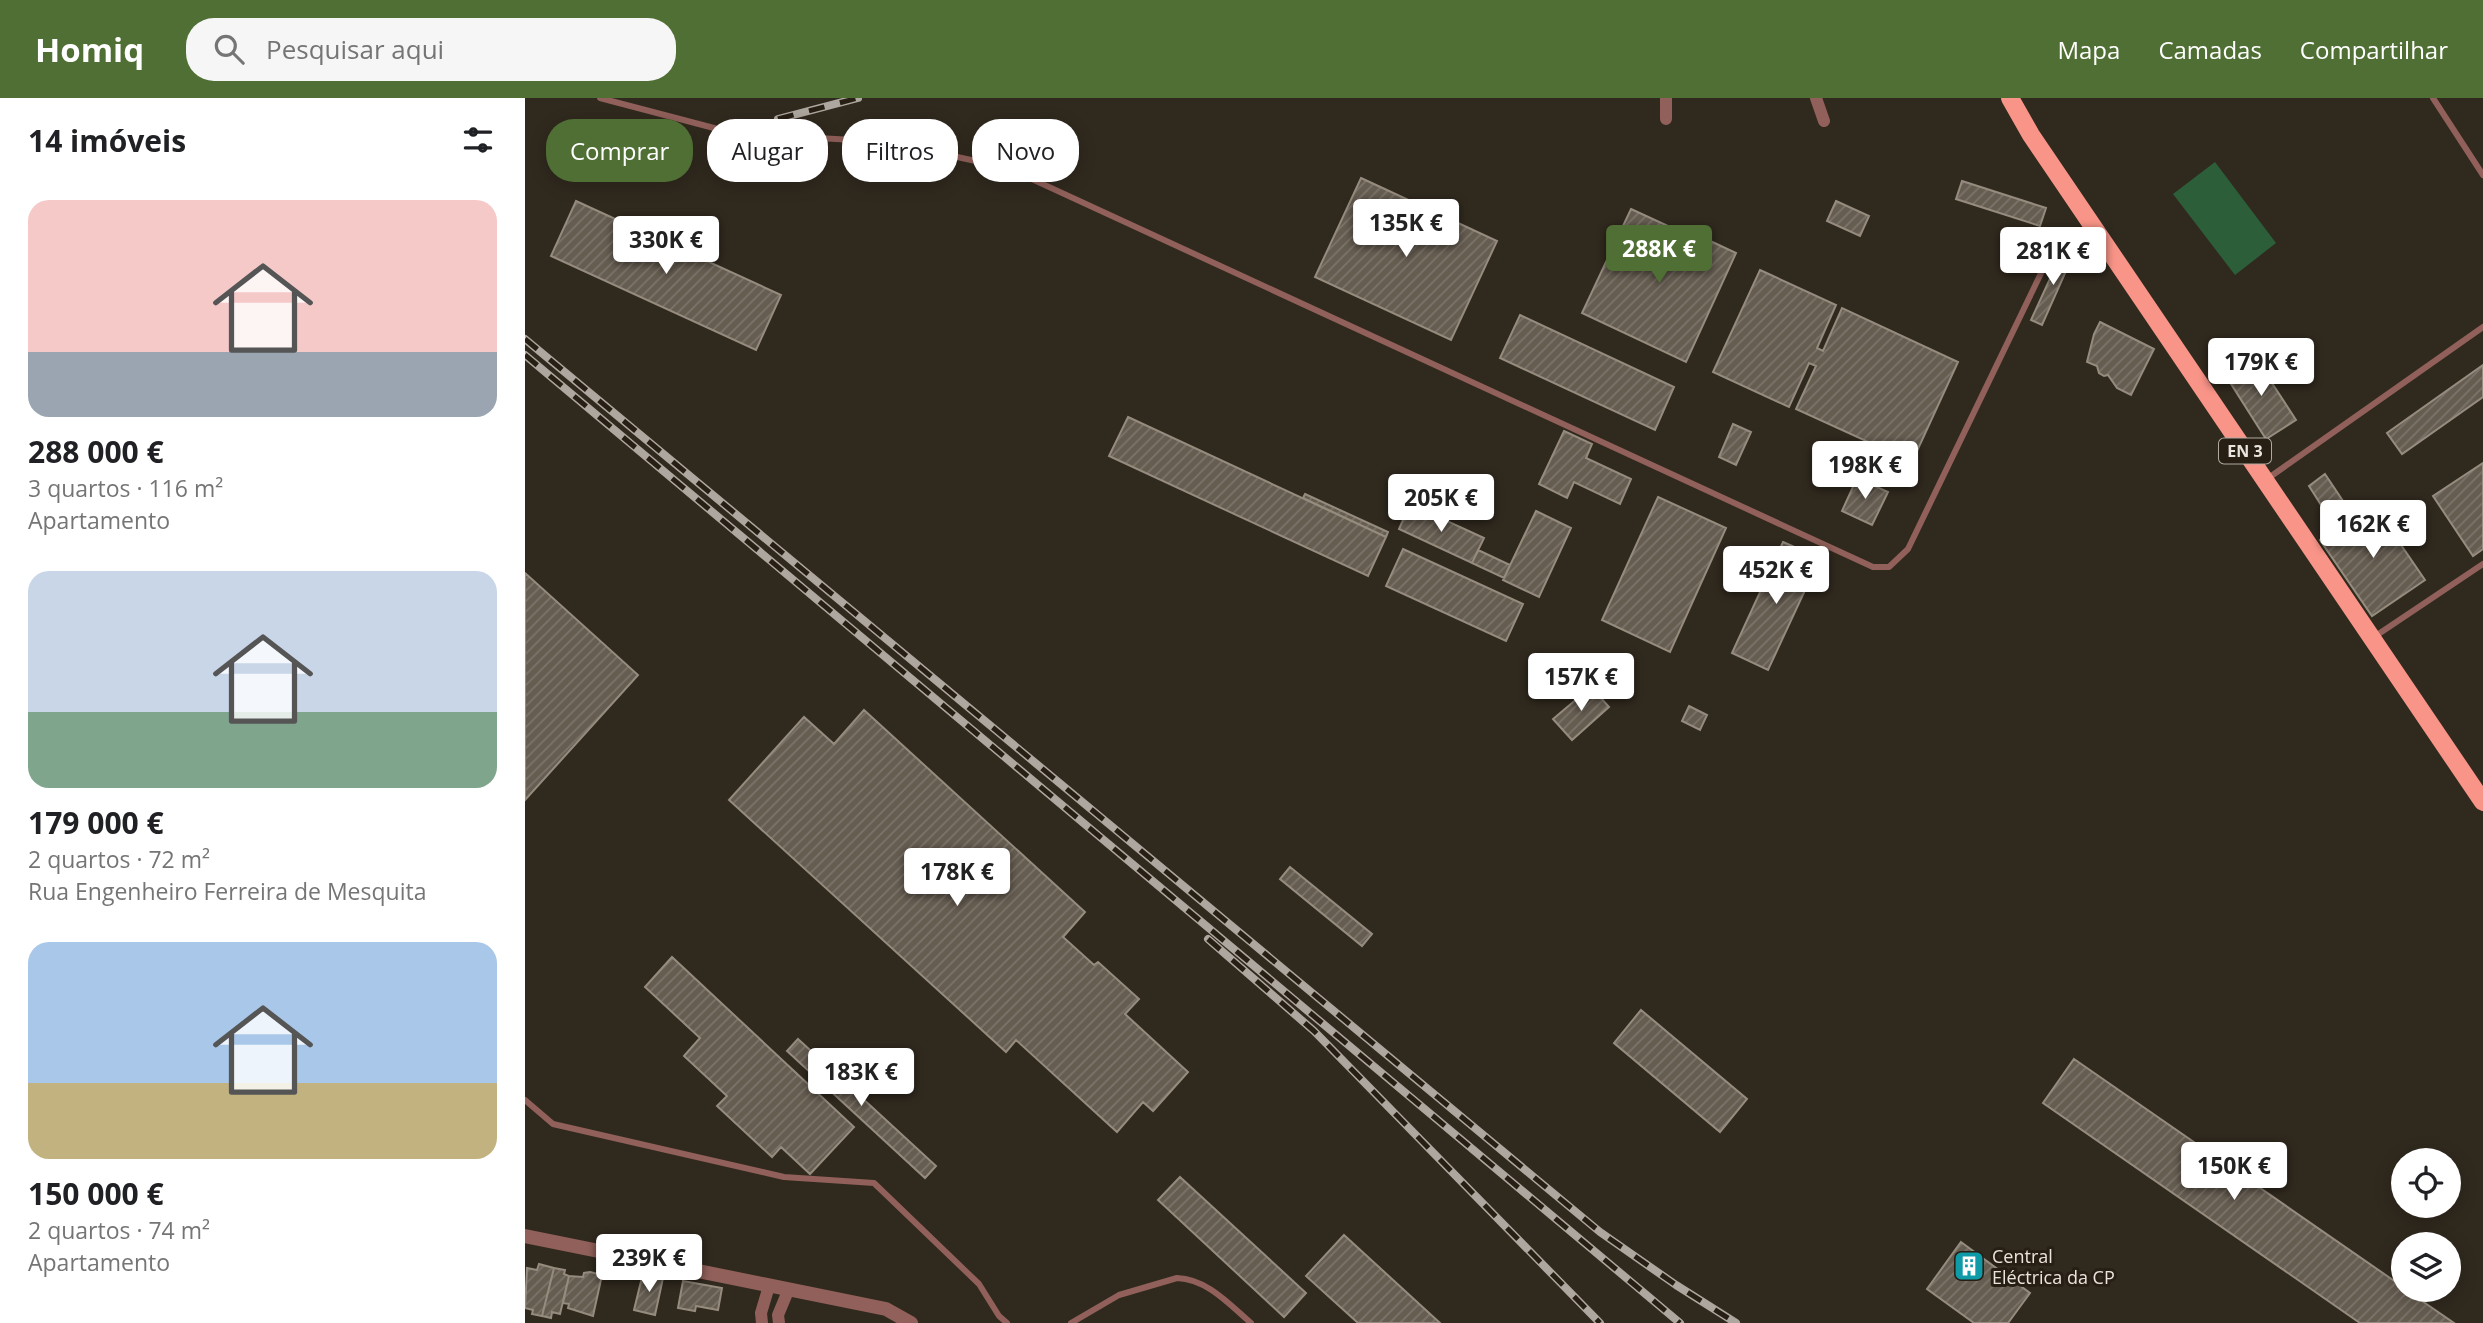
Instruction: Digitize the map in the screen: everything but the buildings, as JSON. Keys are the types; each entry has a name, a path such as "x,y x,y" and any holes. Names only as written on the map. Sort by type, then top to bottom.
{"main road":[{"name":"EN 3","path":"2010,98 2031,135 2483,802"}],"street":[{"path":"1666,98 1666,119"},
{"path":"1816,98 1824,121"},
{"path":"525,1236 886,1310 911,1323"},
{"path":"762,1323 761,1313 769,1286"},
{"path":"779,1323 778,1315 788,1291"}],"lane":[{"path":"600,98 733,133 888,142 1008,168 1873,567 1889,567 1908,549 2045,265 2045,243"},
{"path":"2433,98 2483,175"},
{"path":"2266,481 2483,327"},
{"path":"2372,638 2483,564"},
{"path":"525,1100 553,1124 783,1177 874,1183 979,1284 999,1316 1007,1323"},
{"path":"1071,1323 1119,1295 1177,1278 1186,1278 1206,1286 1251,1323"}],"green space":[{"path":"2215,162 2276,243 2235,275 2173,194"}],"railway":[{"path":"778,119 858,98"},
{"path":"525,339 1600,1232 1736,1323"},
{"path":"525,355 1680,1323"},
{"path":"1208,939 1314,1031 1600,1323"}],"place":[{"name":"Central Eléctrica da CP","path":"1969,1266"}]}
